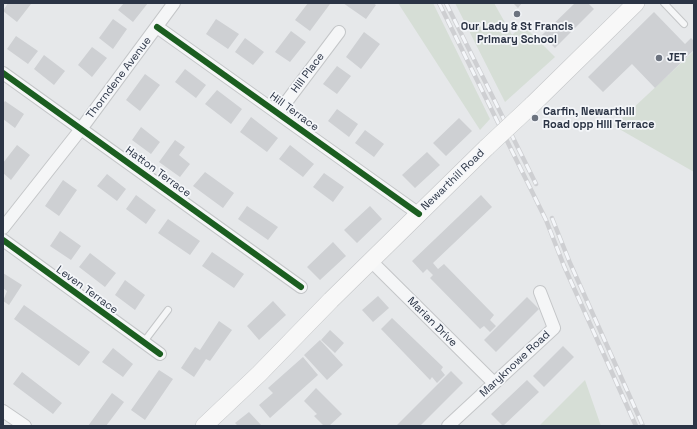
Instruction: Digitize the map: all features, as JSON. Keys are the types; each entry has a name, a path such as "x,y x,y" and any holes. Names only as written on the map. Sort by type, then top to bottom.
{"main road":[{"name":"Newarthill Road","path":"204,426 259,374 418,214 636,3"}],"street":[{"name":"Thorndene Avenue","path":"3,228 81,129 174,3"},
{"name":"Hill Terrace","path":"157,27 418,214"},
{"name":"Hill Place","path":"278,113 339,32"},
{"name":"Hatton Terrace","path":"3,73 301,287"},
{"name":"Leven Terrace","path":"3,240 160,354"},
{"name":"Marian Drive","path":"371,261 494,383"},
{"name":"Maryknowe Road","path":"448,426 554,328 540,292"},
{"path":"3,411 25,426"}],"lane":[{"path":"664,3 684,24"},
{"path":"143,343 168,310"}],"shaded area":[{"path":"398,3 433,3 490,119 480,130"},
{"path":"455,3 494,3 512,35 523,25 555,57 505,102"},
{"path":"694,51 694,172 614,126"},
{"path":"585,380 601,426 539,426"}],"building":[{"path":"8,3 31,4 17,22 3,11"},
{"path":"124,3 148,3 133,22 118,10"},
{"path":"308,3 330,4 310,31 295,20"},
{"path":"343,3 373,3 376,5 366,19"},
{"path":"513,3 522,3 518,8"},
{"path":"575,3 588,3 594,9 555,48 542,35"},
{"path":"654,12 685,44 691,38 694,41 694,50 655,88 632,64 603,92 588,77"},
{"path":"113,19 127,29 113,49 99,38"},
{"path":"216,19 239,34 228,49 206,34"},
{"path":"291,31 306,42 290,62 275,52"},
{"path":"364,32 380,44 361,69 346,57"},
{"path":"16,36 38,51 28,64 7,49"},
{"path":"245,38 264,52 253,65 235,52"},
{"path":"92,47 107,58 92,77 78,65"},
{"path":"44,55 65,71 54,85 34,69"},
{"path":"337,66 351,76 337,94 323,84"},
{"path":"185,69 206,85 196,98 175,82"},
{"path":"145,74 160,85 140,111 126,100"},
{"path":"217,90 242,109 231,124 205,104"},
{"path":"5,101 24,114 15,128 3,119 3,104"},
{"path":"337,109 358,124 349,137 328,121"},
{"path":"251,117 278,138 267,152 240,132"},
{"path":"459,118 472,131 446,156 433,143"},
{"path":"141,127 160,142 151,154 132,140"},
{"path":"365,130 384,144 374,157 355,143"},
{"path":"175,140 185,147 179,155 190,164 180,177 159,162"},
{"path":"17,145 30,155 11,180 3,173 3,163"},
{"path":"290,145 314,164 303,177 279,159"},
{"path":"427,152 440,165 415,188 402,175"},
{"path":"205,172 234,193 223,208 193,186"},
{"path":"324,173 344,187 333,202 313,187"},
{"path":"107,174 126,189 117,201 97,186"},
{"path":"63,180 77,190 59,216 45,206"},
{"path":"136,195 156,210 146,224 126,209"},
{"path":"481,195 492,207 433,263 438,269 444,264 494,315 490,320 496,326 490,332 484,326 480,329 430,278 433,275 427,269 423,273 412,261"},
{"path":"247,206 278,227 268,240 238,219"},
{"path":"370,206 382,219 357,243 344,230"},
{"path":"168,219 200,241 190,255 158,233"},
{"path":"60,231 81,246 71,260 50,246"},
{"path":"333,242 346,256 320,280 307,267"},
{"path":"212,252 244,274 234,288 202,266"},
{"path":"90,253 116,273 105,287 79,267"},
{"path":"3,273 22,285 9,305 3,301 7,291 3,288"},
{"path":"125,280 145,295 135,310 115,295"},
{"path":"378,296 389,308 373,322 362,310"},
{"path":"527,297 539,309 496,352 484,340"},
{"path":"273,301 286,315 259,340 247,326"},
{"path":"24,305 90,352 79,366 14,319"},
{"path":"392,318 443,367 441,370 445,375 437,383 432,377 430,380 381,329"},
{"path":"219,321 232,330 210,361 206,359 194,377 181,368 195,347 200,350"},
{"path":"330,330 344,343 335,353 321,340"},
{"path":"320,340 343,365 327,380 304,355"},
{"path":"563,346 574,357 544,387 533,376"},
{"path":"113,348 133,364 123,377 102,362"},
{"path":"303,357 318,375 270,418 259,405 273,393 268,388"},
{"path":"159,370 173,379 145,420 131,410"},
{"path":"451,371 463,383 420,426 396,426"},
{"path":"22,372 62,403 53,414 13,384"},
{"path":"527,380 539,392 503,426 491,414"},
{"path":"316,388 342,414 329,426 324,426 314,416 317,414 304,401"},
{"path":"112,393 124,402 106,426 88,426"},
{"path":"249,412 262,426 238,426 235,423"}],"railway":[{"path":"439,3 546,220 564,266 636,426"},
{"path":"446,3 536,184"},
{"path":"552,218 570,263 643,426"}],"cycle path":[{"path":"157,27 419,214"},
{"path":"3,73 301,287"},
{"path":"3,240 160,354"}],"place":[{"name":"Our Lady & St Francis Primary School","path":"517,14"},
{"name":"JET","path":"659,58"},
{"name":"Carfin, Newarthill Road opp Hill Terrace","path":"535,118"}]}
